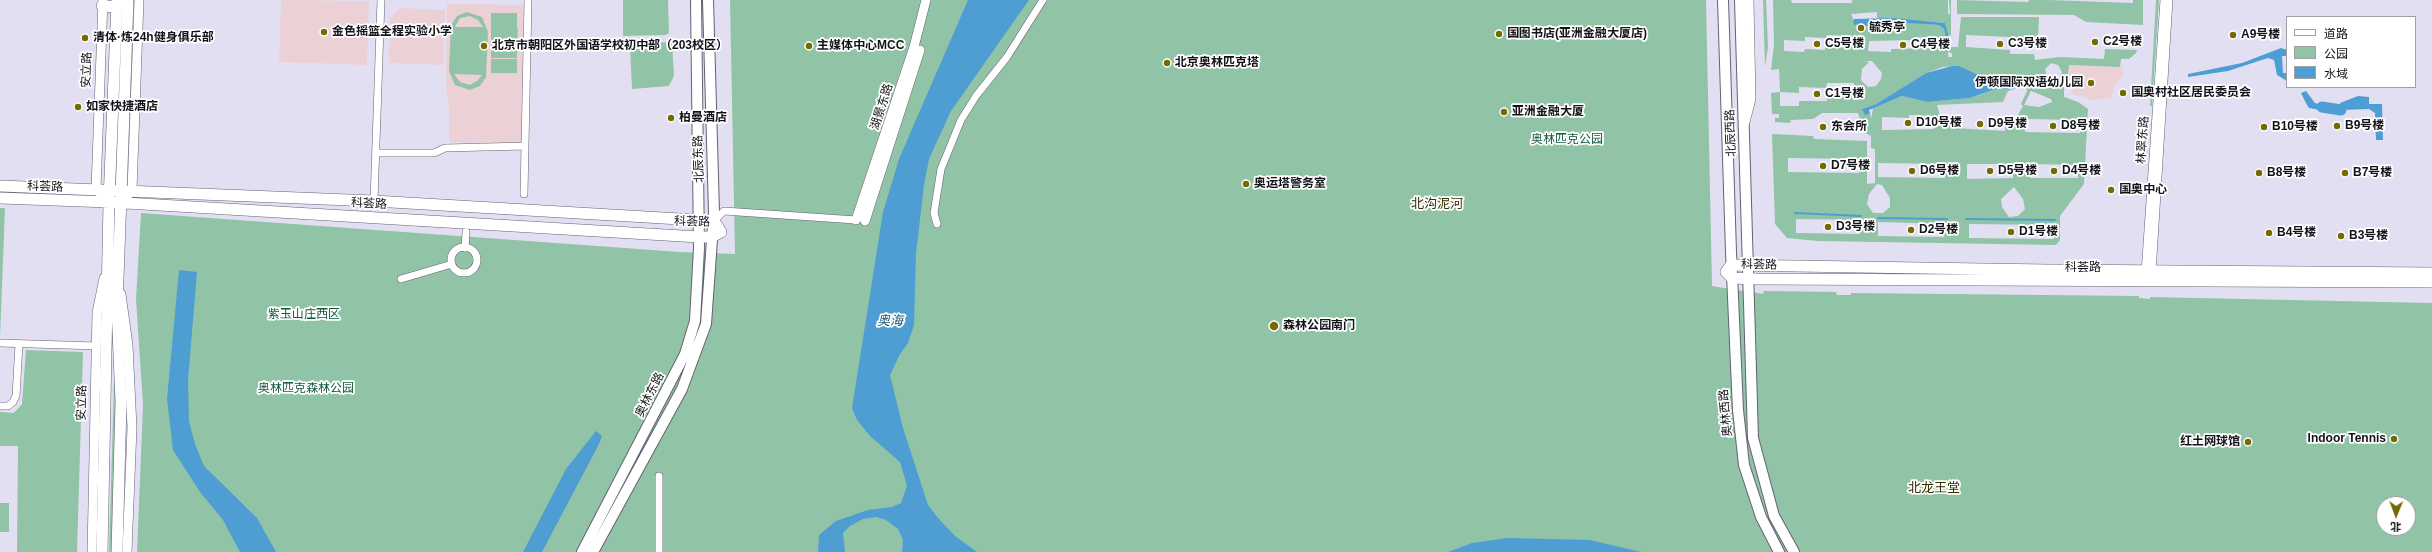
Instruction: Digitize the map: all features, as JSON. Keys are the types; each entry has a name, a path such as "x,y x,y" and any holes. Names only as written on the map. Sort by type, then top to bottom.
{"main road":[{"name":"安立路","path":"102,552 108,256 115,202 127,190 128,0"},
{"name":"北辰东路","path":"696,0 699,237"},
{"name":"北辰东路","path":"708,0 714,221"},
{"name":"北辰西路","path":"1723,0 1731,264"},
{"name":"北辰西路","path":"1740,0 1747,265"},
{"path":"102,3 117,3"},
{"name":"安立路","path":"117,3 110,189 115,202 121,402 117,552"},
{"name":"科荟路","path":"0,186 110,189 374,201 699,220 714,221 721,232 712,238 115,202 0,198"},
{"name":"奥林东路","path":"582,552 684,354 695,321 699,237"},
{"name":"奥林东路","path":"593,552 682,389 694,359 706,324 712,238"},
{"name":"科荟路","path":"2432,272 2148,276 1748,278 1732,278 1726,272 1731,264 2148,276 2432,282"},
{"name":"奥林西路","path":"1747,265 1753,438 1774,516 1794,552"},
{"name":"奥林西路","path":"1732,278 1738,410 1744,465 1761,517 1779,552"}],"street":[{"name":"安立路","path":"127,190 139,0"},
{"path":"374,201 380,0"},
{"path":"524,194 528,0"},
{"name":"湖景东路","path":"869,196 914,48 926,0"},
{"name":"湖景东路","path":"861,220 919,52 932,0"},
{"path":"937,224 934,213 941,169 961,120 976,96 1007,57 1043,0"},
{"path":"1744,127 1751,99 1749,0"},
{"name":"林翠东路","path":"2148,276 2164,0"},
{"name":"林翠东路","path":"2148,276 2170,0"},
{"name":"安立路","path":"96,189 102,3"},
{"path":"376,153 434,153 445,148 525,146"},
{"path":"96,189 115,202"},
{"name":"科荟路","path":"714,221 724,211 861,220"},
{"path":"465,248 466,232"},
{"path":"465,248 471,250 476,256 474,268 463,273 455,269 452,264 452,258 456,251 465,248"},
{"name":"安立路","path":"92,552 97,313 108,256"},
{"path":"401,279 452,264"},
{"name":"安立路","path":"118,268 128,345 132,428 127,552"},
{"path":"0,343 96,346"},
{"path":"0,406 8,406 13,402 16,396 19,344"},
{"path":"659,476 659,552"}],"shaded area":[{"name":"金色摇篮全程实验小学","path":"281,0 369,1 367,65 279,62"},
{"name":"北京市朝阳区外国语学校初中部（203校区）","path":"447,4 523,5 521,143 449,142 449,106 446,87"},
{"path":"400,8 445,10 443,65 389,63 390,19"},
{"name":"伊顿国际双语幼儿园","path":"2069,65 2121,67 2124,75 2115,85 2111,98 2092,100 2083,96 2073,95 2072,87 2067,84"}],"green space":[{"path":"623,0 668,0 669,33 666,35 623,36"},
{"name":"奥林匹克森林公园","path":"730,0 1706,0 1712,286 1763,294 1764,291 1836,292 1837,295 1851,295 1851,293 2139,296 2139,298 2150,299 2150,297 2432,303 2432,552 137,552 143,405 136,299 141,213 680,252 735,254"},
{"path":"1763,0 1766,0 1768,47 1765,67"},
{"path":"1773,0 1791,0 1792,3 1852,3 1852,0 1948,0 1948,14 1950,14 1949,0 1951,0 1951,36 1947,34 1945,23 1877,18 1877,12 1851,14 1858,30 1863,30 1863,26 1873,26 1876,20 1939,25 1944,29 1949,45 1948,57 1952,57 1952,53 1950,53 1951,47 1958,47 1961,17 2039,17 2038,40 2010,40 2009,37 1966,35 1966,47 2010,50 2010,54 2034,54 2035,60 2060,57 2104,59 2105,49 2137,50 2136,53 2129,59 2121,59 2120,67 2069,65 2067,84 2059,78 2062,72 2058,65 2051,63 2045,69 2047,78 2056,80 2064,87 2064,97 2078,102 2088,109 2084,184 2060,216 2060,240 2056,245 1818,241 1787,238 1775,224 1772,134 1813,136 1814,139 1867,141 1867,184 1875,183 1875,149 1871,148 1871,136 1863,132 1858,113 1822,113 1813,119 1791,120 1790,123 1775,122 1775,118 1779,118 1779,114 1772,114 1771,93 1780,92 1779,69 1771,70 1774,45","holes":["1827,35 1850,36 1850,48 1825,47 1825,50 1805,49 1804,52 1784,51 1784,40 1805,41 1805,37 1826,38","1914,37 1938,38 1938,48 1891,49 1891,52 1868,51 1869,41 1913,40","1864,61 1872,61 1882,73 1881,79 1876,86 1868,87 1861,80 1862,69 1869,62","1959,66 2004,86 2015,86 2023,81 2026,83 2027,91 2021,104 2023,106 2015,120 2006,119 2005,131 1954,128 1953,116 1940,116 1937,105 2003,102 2008,91 2015,89 1995,89 1970,98 1927,102 1902,96 1873,108 1871,119 1870,113 1862,109 1876,104 1926,73 1943,67","1827,83 1854,83 1854,96 1827,96 1827,101 1799,101 1799,106 1780,106 1780,92 1799,93 1799,87 1826,88","2031,91 2051,99 2052,102 2039,107 2024,105","1909,115 1935,116 1934,129 1882,130 1882,117 1909,118","2026,119 2080,120 2080,133 2025,132","1788,158 1859,159 1859,173 1788,172","1878,163 1945,164 1945,178 1878,177","1967,164 2013,164 2013,178 1967,179","2030,164 2078,165 2078,178 2030,178","1877,184 1882,185 1890,198 1890,207 1883,213 1873,213 1867,204 1869,194","2014,187 2023,199 2025,209 2018,216 2009,217 2002,207 2001,199","1796,219 1861,220 1860,234 1796,233","1878,222 1945,224 1944,237 1878,236","1969,224 2054,225 2054,239 1969,238"]},
{"path":"1957,0 2028,2 2029,0 2049,0 2133,3 2133,0 2143,0 2143,25 2086,22 2074,15 1957,14"},
{"path":"2156,0 2159,0 2152,106 2150,106"},
{"path":"467,12 482,17 488,32 486,77 480,86 470,90 455,85 449,71 451,25 457,16","holes":["470,16 478,20 483,27 455,27 460,18","454,74 481,75 482,75 478,80 470,85 460,82"]},
{"path":"491,13 517,13 517,28 491,28"},
{"path":"491,28 518,28 517,43 491,42"},
{"path":"672,42 674,76 669,86 632,89 630,44"},
{"path":"491,44 517,44 517,58 491,58"},
{"path":"491,59 517,59 517,73 491,73"},
{"path":"0,208 5,208 0,338"},
{"path":"26,350 83,352 77,552 17,552 18,446 0,446 0,412 14,413 22,404"},
{"path":"114,382 118,382 117,552 109,552"},
{"path":"0,503 9,503 9,532 0,532"}],"water":[{"name":"奥海","path":"968,0 1029,0 951,111 929,159 924,185 916,254 914,325 908,343 900,354 890,375 903,428 928,505 955,536 977,552 902,552 903,540 898,529 886,520 876,517 863,519 850,526 843,533 845,552 818,552 819,535 836,521 868,510 892,507 901,503 907,486 900,462 870,436 857,420 852,408 883,212 899,159"},
{"path":"1892,18 1945,23 1951,45 1950,53 1944,29 1939,25 1877,21 1872,26 1866,26 1863,24 1855,25 1853,22 1854,19"},
{"path":"2281,48 2286,50 2286,56 2282,56 2283,73 2286,73 2286,80 2277,75 2274,60 2268,58 2228,71 2188,77 2188,74 2242,63"},
{"path":"1952,66 1959,66 1999,84 2015,86 2015,89 1995,89 1970,98 1927,102 1902,96 1869,110 1870,113 1865,115 1862,109 1876,104 1926,73"},
{"path":"2306,91 2315,103 2322,105 2320,110 2309,108 2301,93"},
{"path":"2358,96 2369,97 2369,104 2382,104 2383,140 2376,140 2375,113 2369,109 2341,110 2340,103"},
{"path":"179,270 197,272 188,380 189,421 195,444 204,466 257,518 276,552 240,552 223,520 200,492 173,450 167,399"},
{"path":"596,431 602,436 599,444 542,552 523,552 566,469"},
{"path":"1508,538 1590,540 1641,552 1448,552 1472,543"}],"waterway":[{"path":"2322,107 2341,110"},
{"path":"1795,213 1861,216"},
{"path":"1878,218 1947,219"},
{"path":"1966,219 2055,220"}],"place":[{"name":"毓秀亭","path":"1861,28"},
{"name":"金色摇篮全程实验小学","path":"324,32"},
{"name":"国图书店(亚洲金融大厦店)","path":"1499,34"},
{"name":"A9号楼","path":"2233,35"},
{"name":"清体·炼24h健身俱乐部","path":"85,38"},
{"name":"C2号楼","path":"2095,42"},
{"name":"C5号楼","path":"1817,44"},
{"name":"C3号楼","path":"2000,44"},
{"name":"C4号楼","path":"1903,45"},
{"name":"北京市朝阳区外国语学校初中部（203校区）","path":"484,46"},
{"name":"主媒体中心MCC","path":"809,46"},
{"name":"北京奥林匹克塔","path":"1167,63"},
{"name":"伊顿国际双语幼儿园","path":"2091,83"},
{"name":"国奥村社区居民委员会","path":"2123,93"},
{"name":"C1号楼","path":"1817,94"},
{"name":"如家快捷酒店","path":"78,107"},
{"name":"亚洲金融大厦","path":"1504,112"},
{"name":"柏曼酒店","path":"671,118"},
{"name":"D10号楼","path":"1908,123"},
{"name":"D9号楼","path":"1980,124"},
{"name":"D8号楼","path":"2053,126"},
{"name":"B9号楼","path":"2337,126"},
{"name":"东会所","path":"1823,127"},
{"name":"B10号楼","path":"2264,127"},
{"name":"D7号楼","path":"1823,166"},
{"name":"D6号楼","path":"1912,171"},
{"name":"D5号楼","path":"1990,171"},
{"name":"D4号楼","path":"2054,171"},
{"name":"B8号楼","path":"2259,173"},
{"name":"B7号楼","path":"2345,173"},
{"name":"奥运塔警务室","path":"1246,184"},
{"name":"国奥中心","path":"2111,190"},
{"name":"D3号楼","path":"1828,227"},
{"name":"D2号楼","path":"1911,230"},
{"name":"D1号楼","path":"2011,232"},
{"name":"B4号楼","path":"2269,233"},
{"name":"B3号楼","path":"2341,236"},
{"name":"森林公园南门","path":"1274,326"},
{"name":"Indoor Tennis","path":"2394,439"},
{"name":"红土网球馆","path":"2248,442"}],"district":[{"name":"北沟泥河","path":"1437,204"},
{"name":"北龙王堂","path":"1934,488"}],"park label":[{"name":"奥林匹克公园","path":"1567,140"},
{"name":"紫玉山庄西区","path":"304,315"}]}
